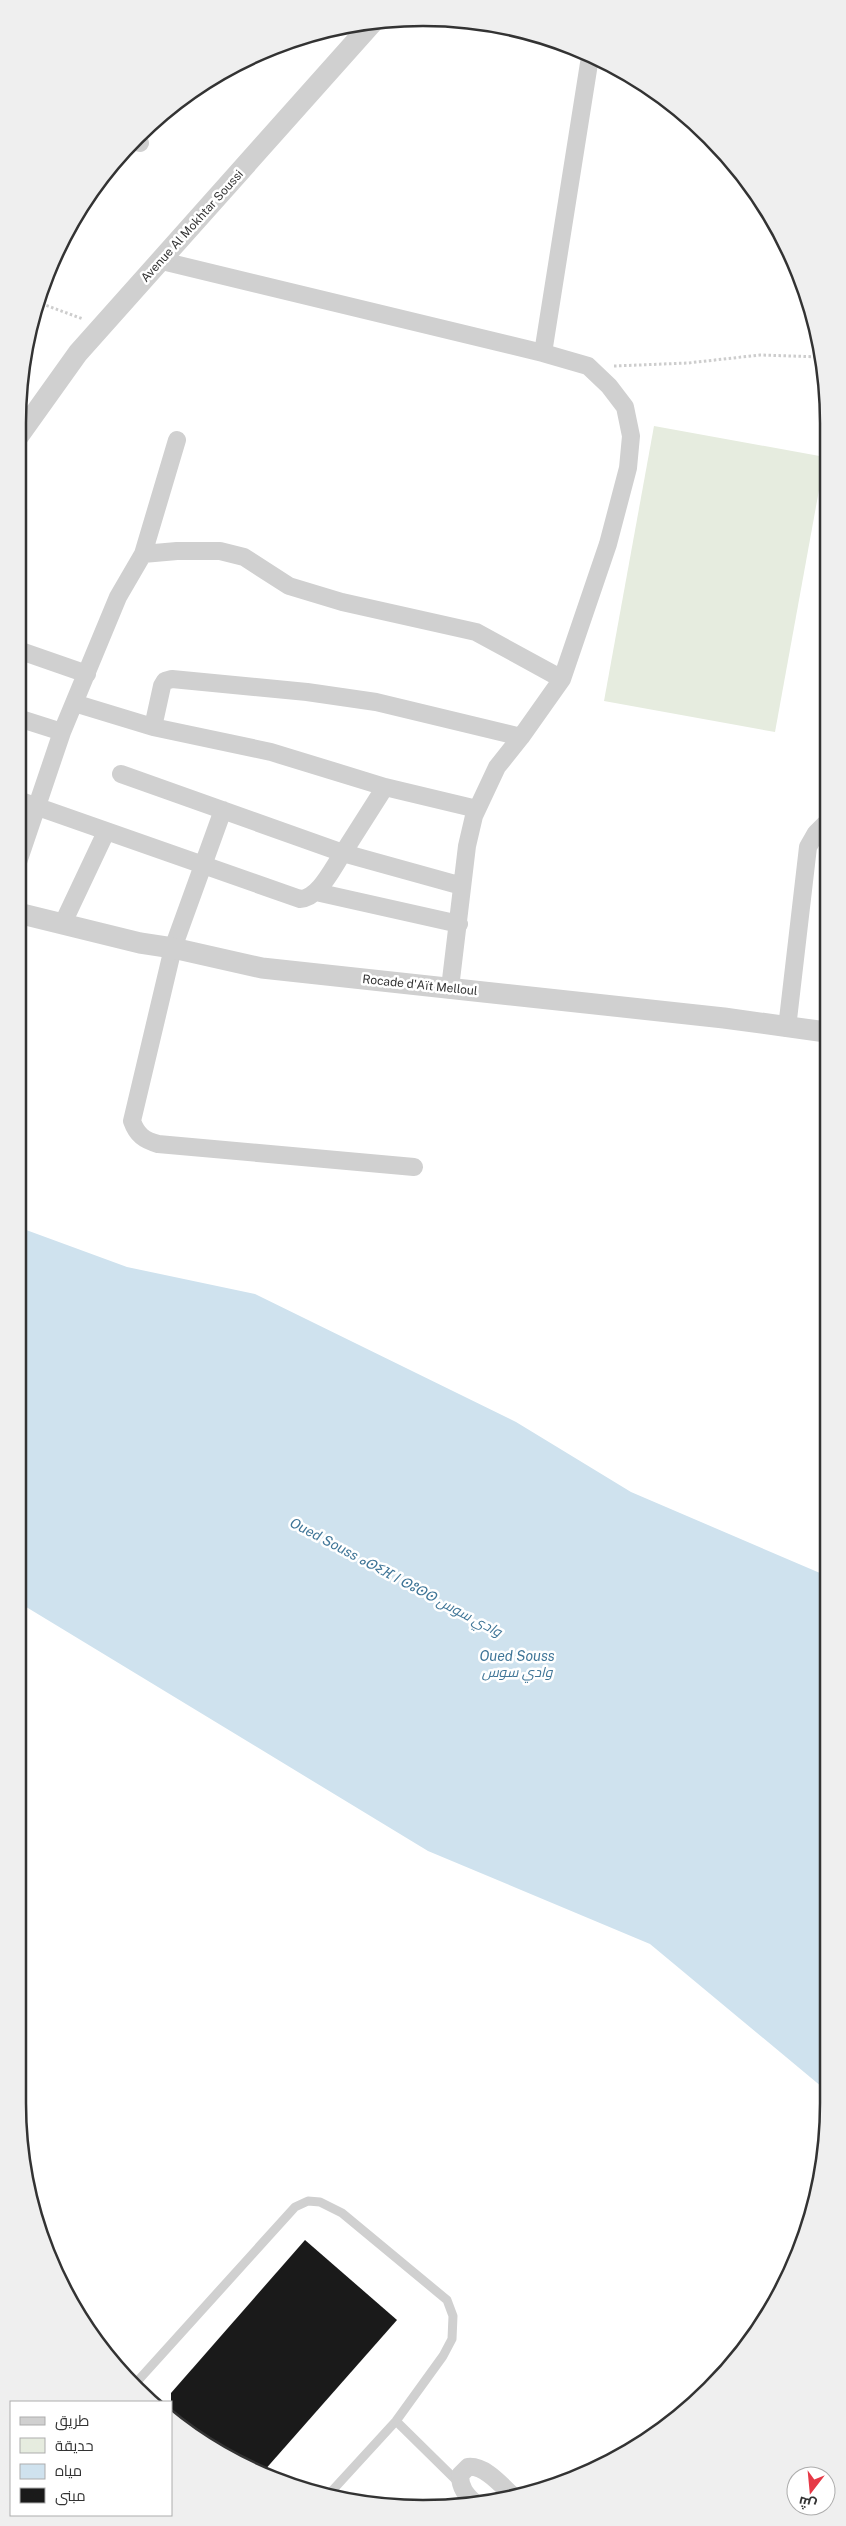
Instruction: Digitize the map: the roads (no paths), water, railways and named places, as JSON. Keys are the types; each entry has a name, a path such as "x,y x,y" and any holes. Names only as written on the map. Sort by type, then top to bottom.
{"street":[{"name":"Avenue Al Mokhtar Soussi","path":"26,426 78,353 365,31"},
{"path":"543,352 589,63"},
{"path":"162,261 543,352 588,366 609,386 625,407 631,436 628,468 608,544 562,679 522,737 497,767 477,809 467,846 450,988"},
{"path":"26,838 62,732 118,597 143,554 177,440"},
{"path":"143,554 177,550 220,551 244,557 288,586 342,602 476,632 562,679"},
{"path":"26,653 87,674"},
{"path":"153,726 162,686 165,681 172,679 308,692 376,702 522,737"},
{"path":"74,703 153,726 270,752 385,787 477,809"},
{"path":"26,721 62,732"},
{"path":"121,774 343,854 462,886"},
{"path":"26,803 300,899 309,899 343,854 385,787"},
{"path":"223,810 173,948 132,1121 136,1131 145,1140 158,1144 414,1167"},
{"path":"787,1028 808,847 820,829"},
{"path":"63,923 106,832"},
{"path":"316,892 459,924"},
{"name":"Rocade d'Aït Melloul","path":"26,915 140,943 173,948 262,968 724,1018 820,1031"},
{"path":"468,2497 460,2484 460,2475 463,2470 475,2466 482,2469 507,2490"}],"lane":[{"path":"139,2381 295,2207 308,2201 320,2202 342,2213 446,2300 453,2316 452,2339 396,2421 334,2489"},
{"path":"396,2421 460,2484"}],"water":[{"name":"Oued Souss وادي سوس","path":"26,1230 127,1267 255,1294 516,1422 631,1492 820,1573 820,2085 650,1944 428,1851 26,1607"}],"water label":[{"name":"Oued Souss ⴰⵙⵉⴼ ⵏ ⵙⵓⵙⵙ وادي سوس","path":"396,1577"}]}
